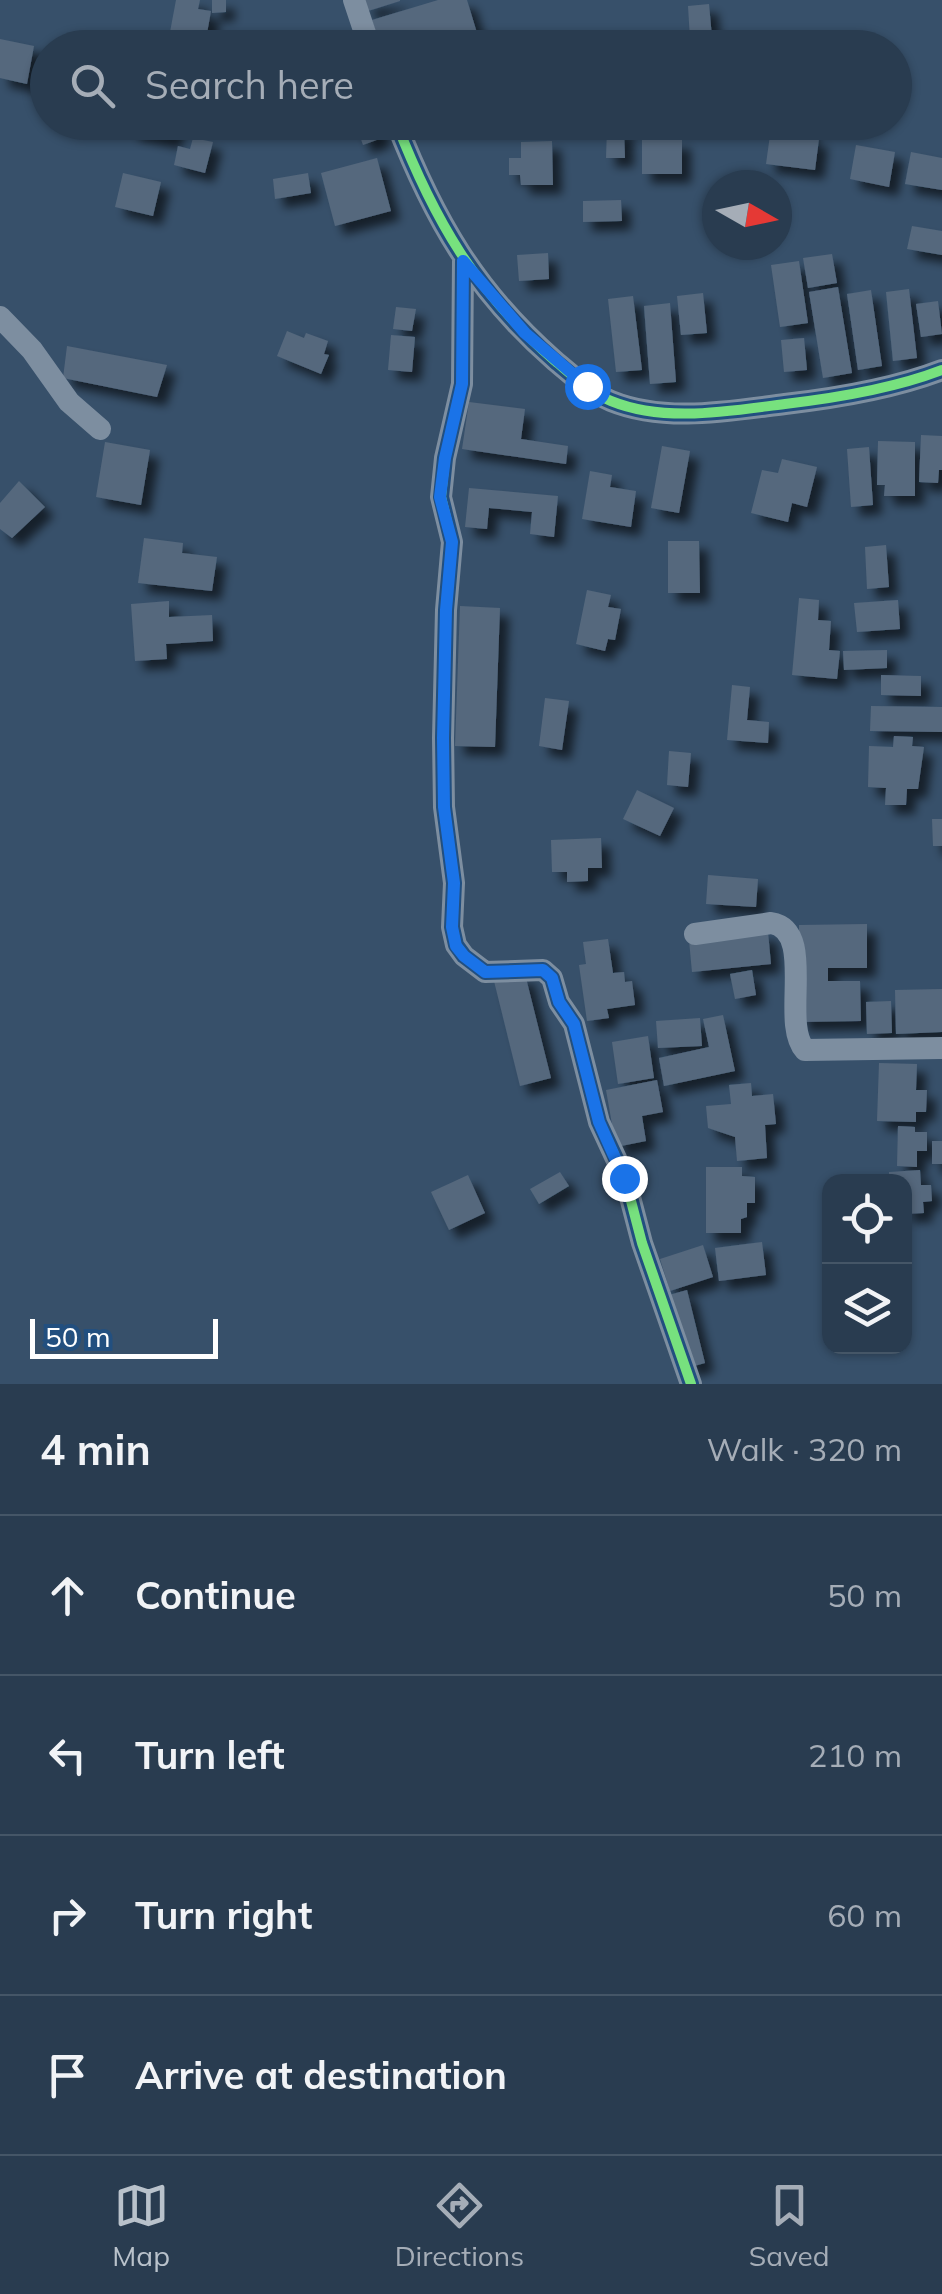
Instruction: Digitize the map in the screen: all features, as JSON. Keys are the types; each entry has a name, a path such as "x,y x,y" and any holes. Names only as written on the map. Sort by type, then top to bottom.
{"street":[{"path":"354,0 364,30"},
{"path":"403,140 463,261 496,303 568,372 610,401 645,410 704,412 800,402 896,384 942,370"},
{"path":"463,261 462,384 440,497 452,542 443,738 444,807 454,883 453,936 464,956 485,972 543,970 552,978 559,1002 574,1024 599,1122 624,1178 691,1384"},
{"path":"0,316 32,350 70,402 100,430"},
{"path":"695,934 771,923 788,930 794,959 798,1037 805,1050 942,1048"}],"building":[{"path":"176,0 200,0 198,9 211,11 208,30 170,30"},
{"path":"212,0 226,0 226,12 212,13"},
{"path":"364,0 400,0 400,1 368,11"},
{"path":"438,0 467,0 476,30 375,30 372,20"},
{"path":"709,4 711,30 689,30 688,6"},
{"path":"0,39 30,45 27,84 0,78"},
{"path":"192,140 213,142 205,173 174,165 178,146 190,149"},
{"path":"607,140 624,140 625,158 606,158"},
{"path":"642,140 682,140 682,174 642,174"},
{"path":"769,140 819,140 815,170 766,164"},
{"path":"552,141 553,185 521,185 520,175 509,175 509,158 521,158 521,142"},
{"path":"856,145 895,152 889,187 850,179"},
{"path":"911,152 942,158 942,190 905,184"},
{"path":"377,158 391,211 335,226 321,173"},
{"path":"123,173 161,182 153,216 115,207"},
{"path":"308,173 311,193 275,199 273,179"},
{"path":"621,200 622,221 583,222 583,201"},
{"path":"912,226 942,231 942,255 907,249"},
{"path":"548,253 549,279 519,281 517,255"},
{"path":"832,254 837,283 808,288 803,258"},
{"path":"799,261 808,323 780,327 771,265"},
{"path":"838,287 852,373 823,378 809,292"},
{"path":"909,289 917,358 893,361 886,292"},
{"path":"871,290 882,366 858,370 847,294"},
{"path":"703,293 707,333 681,335 677,296"},
{"path":"633,296 642,370 616,372 608,299"},
{"path":"938,301 942,334 921,337 916,304"},
{"path":"670,303 676,382 650,384 644,306"},
{"path":"396,307 416,309 412,331 393,329"},
{"path":"287,331 328,341 324,354 329,355 321,374 277,356"},
{"path":"391,335 415,337 412,372 388,370"},
{"path":"804,338 807,370 784,372 781,340"},
{"path":"67,346 167,365 157,397 63,378"},
{"path":"469,402 525,409 521,439 568,446 566,464 462,449"},
{"path":"921,435 942,436 938,483 919,482"},
{"path":"878,441 915,442 915,496 884,496 885,485 877,485"},
{"path":"105,442 150,450 141,505 96,497"},
{"path":"662,446 690,451 679,513 651,508"},
{"path":"869,447 873,505 851,507 847,449"},
{"path":"782,459 817,467 807,507 792,503 788,522 751,513 762,470 778,473"},
{"path":"590,471 612,475 610,487 636,491 631,527 582,519"},
{"path":"19,481 45,507 12,538 0,529 0,503"},
{"path":"469,488 558,496 554,537 530,534 532,512 489,508 487,529 465,527"},
{"path":"144,538 183,543 182,553 217,557 212,591 138,583"},
{"path":"668,541 699,541 700,593 668,593"},
{"path":"886,545 889,587 867,589 865,547"},
{"path":"587,590 611,595 608,607 621,609 615,640 608,639 605,651 576,644"},
{"path":"799,598 819,600 818,620 831,621 829,650 840,651 837,679 792,675"},
{"path":"898,600 900,629 857,632 854,603"},
{"path":"169,601 169,617 212,615 213,641 166,644 167,659 135,661 131,604"},
{"path":"460,606 500,608 495,747 455,746"},
{"path":"887,650 887,668 844,670 843,651"},
{"path":"881,675 921,676 921,696 881,695"},
{"path":"732,685 750,687 747,720 769,722 768,743 727,740"},
{"path":"545,698 569,701 562,750 539,746"},
{"path":"871,706 942,707 942,732 870,731"},
{"path":"894,736 913,737 912,746 924,747 918,789 907,789 906,805 885,805 886,788 868,787 869,746 893,747"},
{"path":"669,751 691,753 688,787 667,785"},
{"path":"637,790 674,808 660,836 623,819"},
{"path":"932,819 942,819 942,846 933,846"},
{"path":"601,838 602,868 588,868 588,881 567,882 567,872 552,872 551,840"},
{"path":"708,875 758,879 756,907 706,904"},
{"path":"867,924 867,968 828,968 828,981 860,981 861,1021 799,1022 799,925"},
{"path":"768,932 771,964 692,972 689,940"},
{"path":"608,939 613,973 624,972 625,982 632,981 635,1005 607,1009 609,1018 587,1021 579,965 586,964 583,942"},
{"path":"752,970 756,995 735,999 730,974"},
{"path":"525,974 551,1078 520,1086 494,981"},
{"path":"942,989 942,1032 896,1034 895,990"},
{"path":"891,1001 892,1033 867,1034 866,1002"},
{"path":"723,1015 735,1071 664,1086 659,1058 709,1047 703,1019"},
{"path":"700,1018 702,1046 658,1048 656,1021"},
{"path":"648,1036 654,1078 618,1084 612,1042"},
{"path":"879,1063 917,1064 916,1090 927,1090 926,1112 916,1112 916,1122 877,1121"},
{"path":"657,1080 663,1112 642,1116 646,1141 616,1147 606,1090"},
{"path":"751,1083 752,1096 773,1094 776,1124 765,1125 767,1158 737,1161 735,1137 708,1128 706,1106 731,1104 729,1085"},
{"path":"898,1126 927,1132 927,1151 917,1151 917,1167 897,1166"},
{"path":"932,1141 942,1141 942,1164 932,1164"},
{"path":"706,1167 742,1167 742,1176 755,1177 755,1203 747,1203 741,1233 706,1233"},
{"path":"920,1170 921,1185 931,1185 932,1201 923,1202 924,1213 912,1214 912,1174 889,1172"},
{"path":"560,1172 569,1186 539,1204 530,1189"},
{"path":"468,1175 485,1213 449,1230 431,1192"},
{"path":"762,1242 766,1275 719,1281 715,1248"},
{"path":"703,1245 713,1277 670,1291 660,1259"},
{"path":"687,1290 705,1363 687,1368 669,1295"}],"cycle path":[{"path":"404,140 442,222 480,281 555,361 589,389 611,401 653,412 720,412 865,392 942,370"},
{"path":"463,261 462,384 445,458 441,497 452,542 443,738 444,807 454,883 452,927 456,945 464,956 485,972 543,970 552,978 559,1002 574,1024 599,1122 625,1178 642,1243 691,1384"}],"route":[{"path":"587,386 525,333 463,261 462,384 440,497 451,532 453,558 446,610 443,738 444,807 454,883 453,936 464,956 485,972 543,970 552,978 559,1002 574,1024 599,1122 624,1178"}]}
